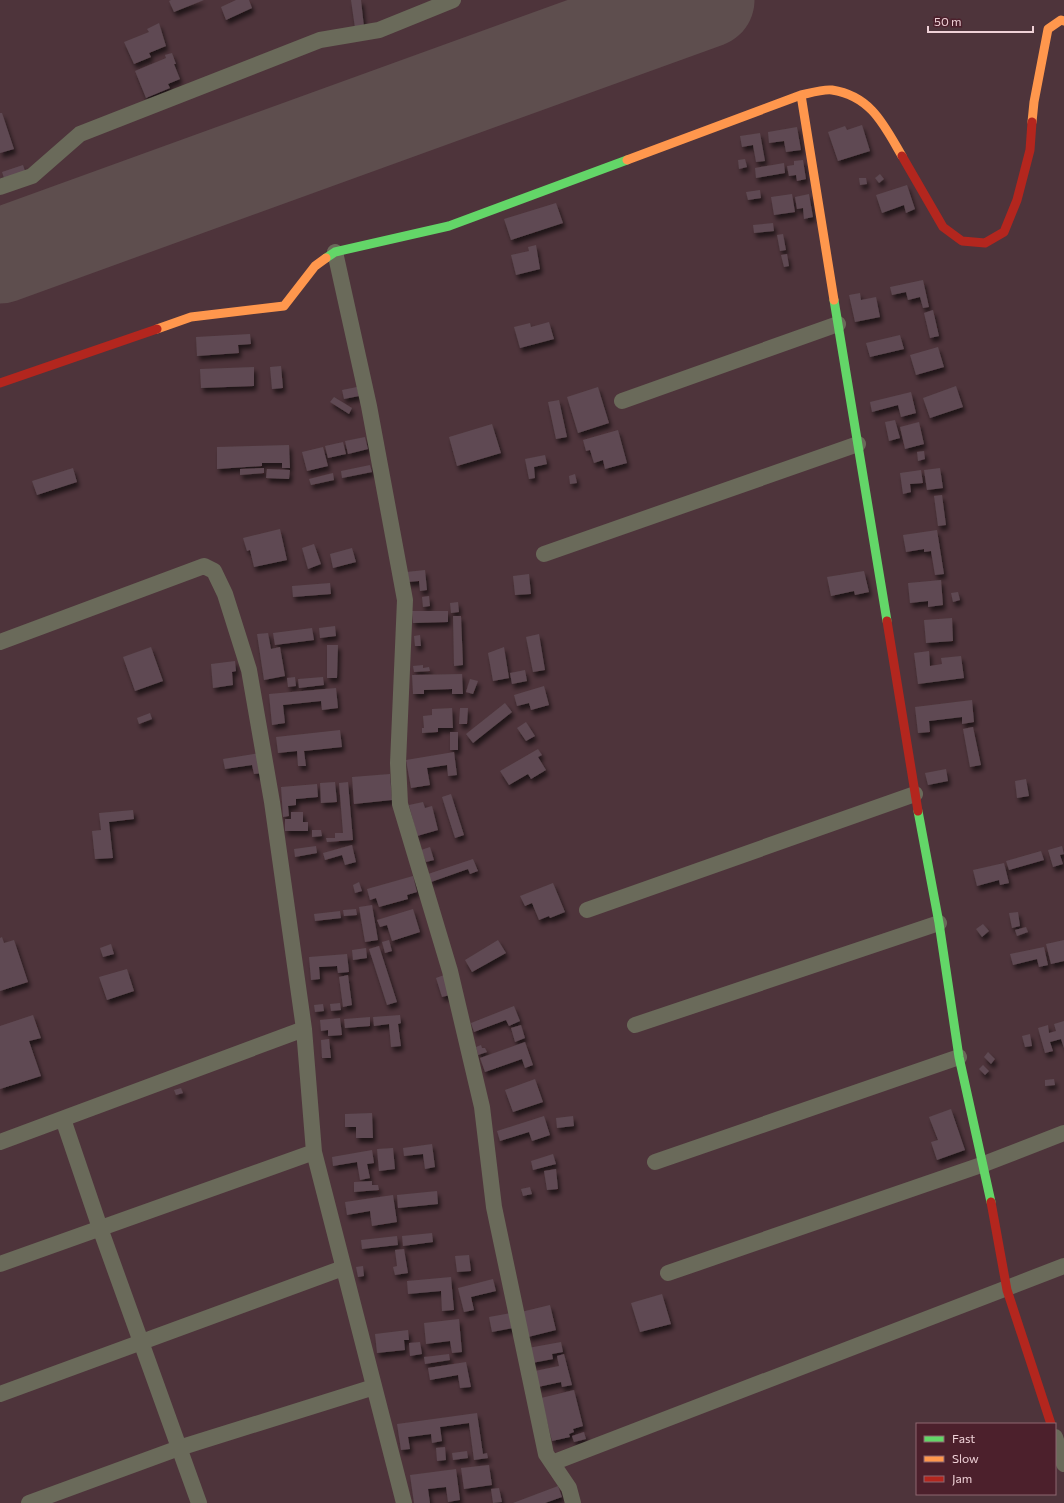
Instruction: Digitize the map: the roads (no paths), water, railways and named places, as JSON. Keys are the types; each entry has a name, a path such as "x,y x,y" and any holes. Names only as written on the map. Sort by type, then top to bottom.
{"street":[{"path":"0,187 32,176 80,134 320,40 379,30 453,0"},
{"path":"0,383 191,316 284,306 315,266 335,252 449,226 801,96 831,90 858,99 879,116 943,227 962,241 986,243 1004,232 1017,200 1030,150 1034,102 1048,29 1061,20 1064,21"},
{"path":"801,96 915,794 939,923 959,1057 984,1164 1007,1290 1051,1423"},
{"path":"335,252 369,406 405,600 398,763 400,804 450,971 482,1108 494,1207 544,1447 546,1454 569,1488 573,1503"},
{"path":"622,401 838,324"},
{"path":"544,554 858,444"},
{"path":"0,642 204,566 214,571 225,594 249,670 272,802 304,1029 314,1152 404,1503"},
{"path":"587,910 915,794"},
{"path":"635,1025 939,923"},
{"path":"0,1142 304,1029"},
{"path":"655,1162 959,1057"},
{"path":"63,1119 100,1228 199,1503"},
{"path":"668,1274 984,1164 1064,1133"},
{"path":"0,1264 314,1152"},
{"path":"552,1463 1007,1290 1064,1266"},
{"path":"0,1394 343,1268"},
{"path":"29,1503 179,1448 374,1387"},
{"path":"1056,1440 1064,1464"}]}
